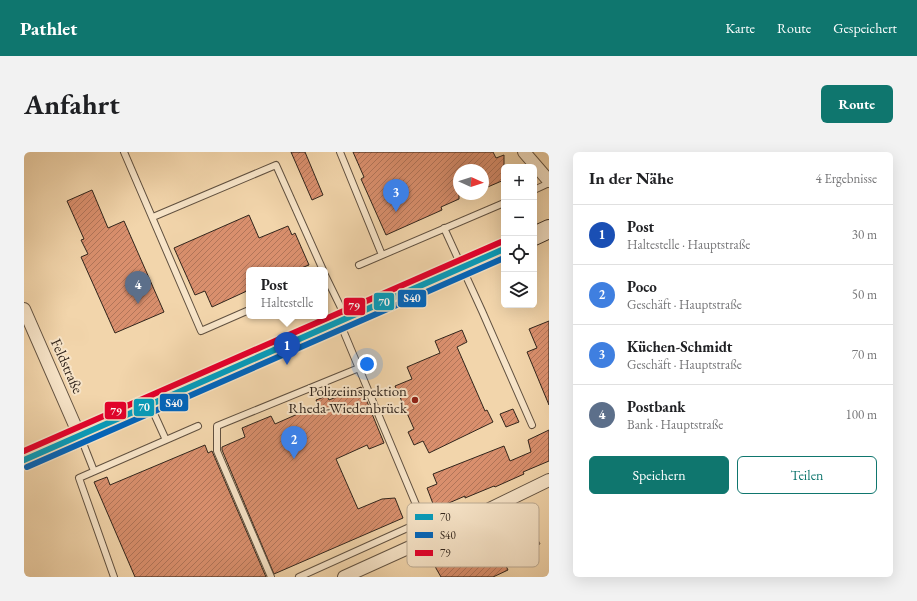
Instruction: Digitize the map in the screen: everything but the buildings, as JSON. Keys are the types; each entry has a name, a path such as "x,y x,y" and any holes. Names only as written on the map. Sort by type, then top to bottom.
{"street":[{"path":"524,152 549,182"},
{"path":"537,235 549,229"},
{"path":"24,460 80,437 501,250"},
{"name":"Feldstraße","path":"24,309 80,437"},
{"path":"502,503 549,480"},
{"path":"350,576 407,549"}],"lane":[{"path":"124,152 201,331 246,311"},
{"path":"340,152 382,255"},
{"path":"153,218 276,165 322,267"},
{"path":"537,188 549,182"},
{"path":"359,265 501,203"},
{"path":"444,228 532,425"},
{"path":"328,284 343,321 358,368 414,503"},
{"path":"271,577 218,451 217,426 358,368"},
{"path":"151,405 166,440"},
{"path":"114,577 79,478 198,426"},
{"path":"80,437 94,472"},
{"path":"299,577 407,528"}],"transit line":[{"name":"79","path":"328,318 501,242"},
{"name":"70","path":"24,460 501,250"},
{"name":"S40","path":"27,467 501,259"},
{"name":"79","path":"24,451 325,319"}],"place":[{"name":"Küchen-Schmidt","path":"396,212"},
{"name":"Postbank","path":"138,304"},
{"name":"Post","path":"287,365"},
{"name":"Polizeiinspektion Rheda-Wiedenbrück","path":"415,400"},
{"name":"Poco","path":"294,459"}]}
